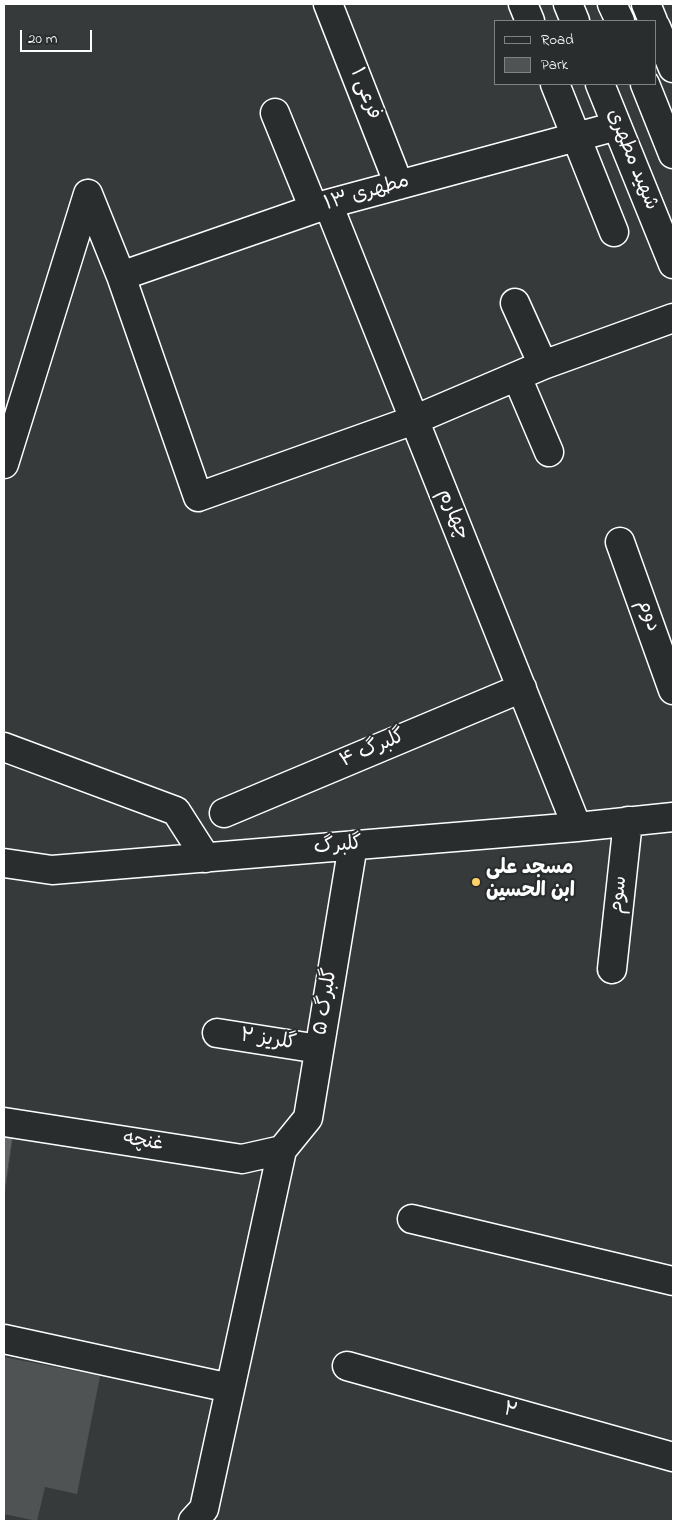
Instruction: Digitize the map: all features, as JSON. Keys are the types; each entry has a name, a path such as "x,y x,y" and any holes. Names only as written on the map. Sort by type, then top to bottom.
{"street":[{"name":"فرعی ۱","path":"328,4 399,185"},
{"path":"523,4 530,20"},
{"path":"568,4 575,20"},
{"path":"612,4 620,20"},
{"path":"646,4 653,20"},
{"path":"657,29 673,68"},
{"path":"555,85 614,232"},
{"name":"شهید مطهری","path":"600,85 673,264"},
{"name":"شهید مطهری","path":"645,85 673,154"},
{"name":"چهارم","path":"275,113 321,206 414,420 577,827"},
{"name":"مطهری ۱۳","path":"121,276 321,206 617,126"},
{"path":"4,464 88,194 121,276 198,497 414,420 543,365 673,318"},
{"path":"515,303 543,365"},
{"path":"517,377 549,452"},
{"name":"دوم","path":"620,542 673,690"},
{"name":"گلبرگ ۴","path":"224,813 522,688"},
{"path":"4,747 176,811 206,858"},
{"name":"گلبرگ","path":"4,863 52,870 577,827 673,817"},
{"name":"سوم","path":"612,969 628,822"},
{"name":"گلبرگ ۵","path":"282,1150 308,1118 353,845"},
{"name":"گلریز ۲","path":"217,1033 319,1049"},
{"name":"غنچه","path":"4,1122 242,1159 282,1150"},
{"path":"193,1521 204,1509 282,1150"},
{"path":"412,1219 673,1281"},
{"path":"4,1339 230,1388"},
{"name":"۲","path":"347,1366 673,1457"}],"green space":[{"path":"4,1357 100,1376 77,1494 45,1487 37,1521 4,1514"}],"building":[{"path":"4,1118 15,1121 4,1197"}],"place":[{"name":"مسجد علی ابن الحسین","path":"476,882"}]}
